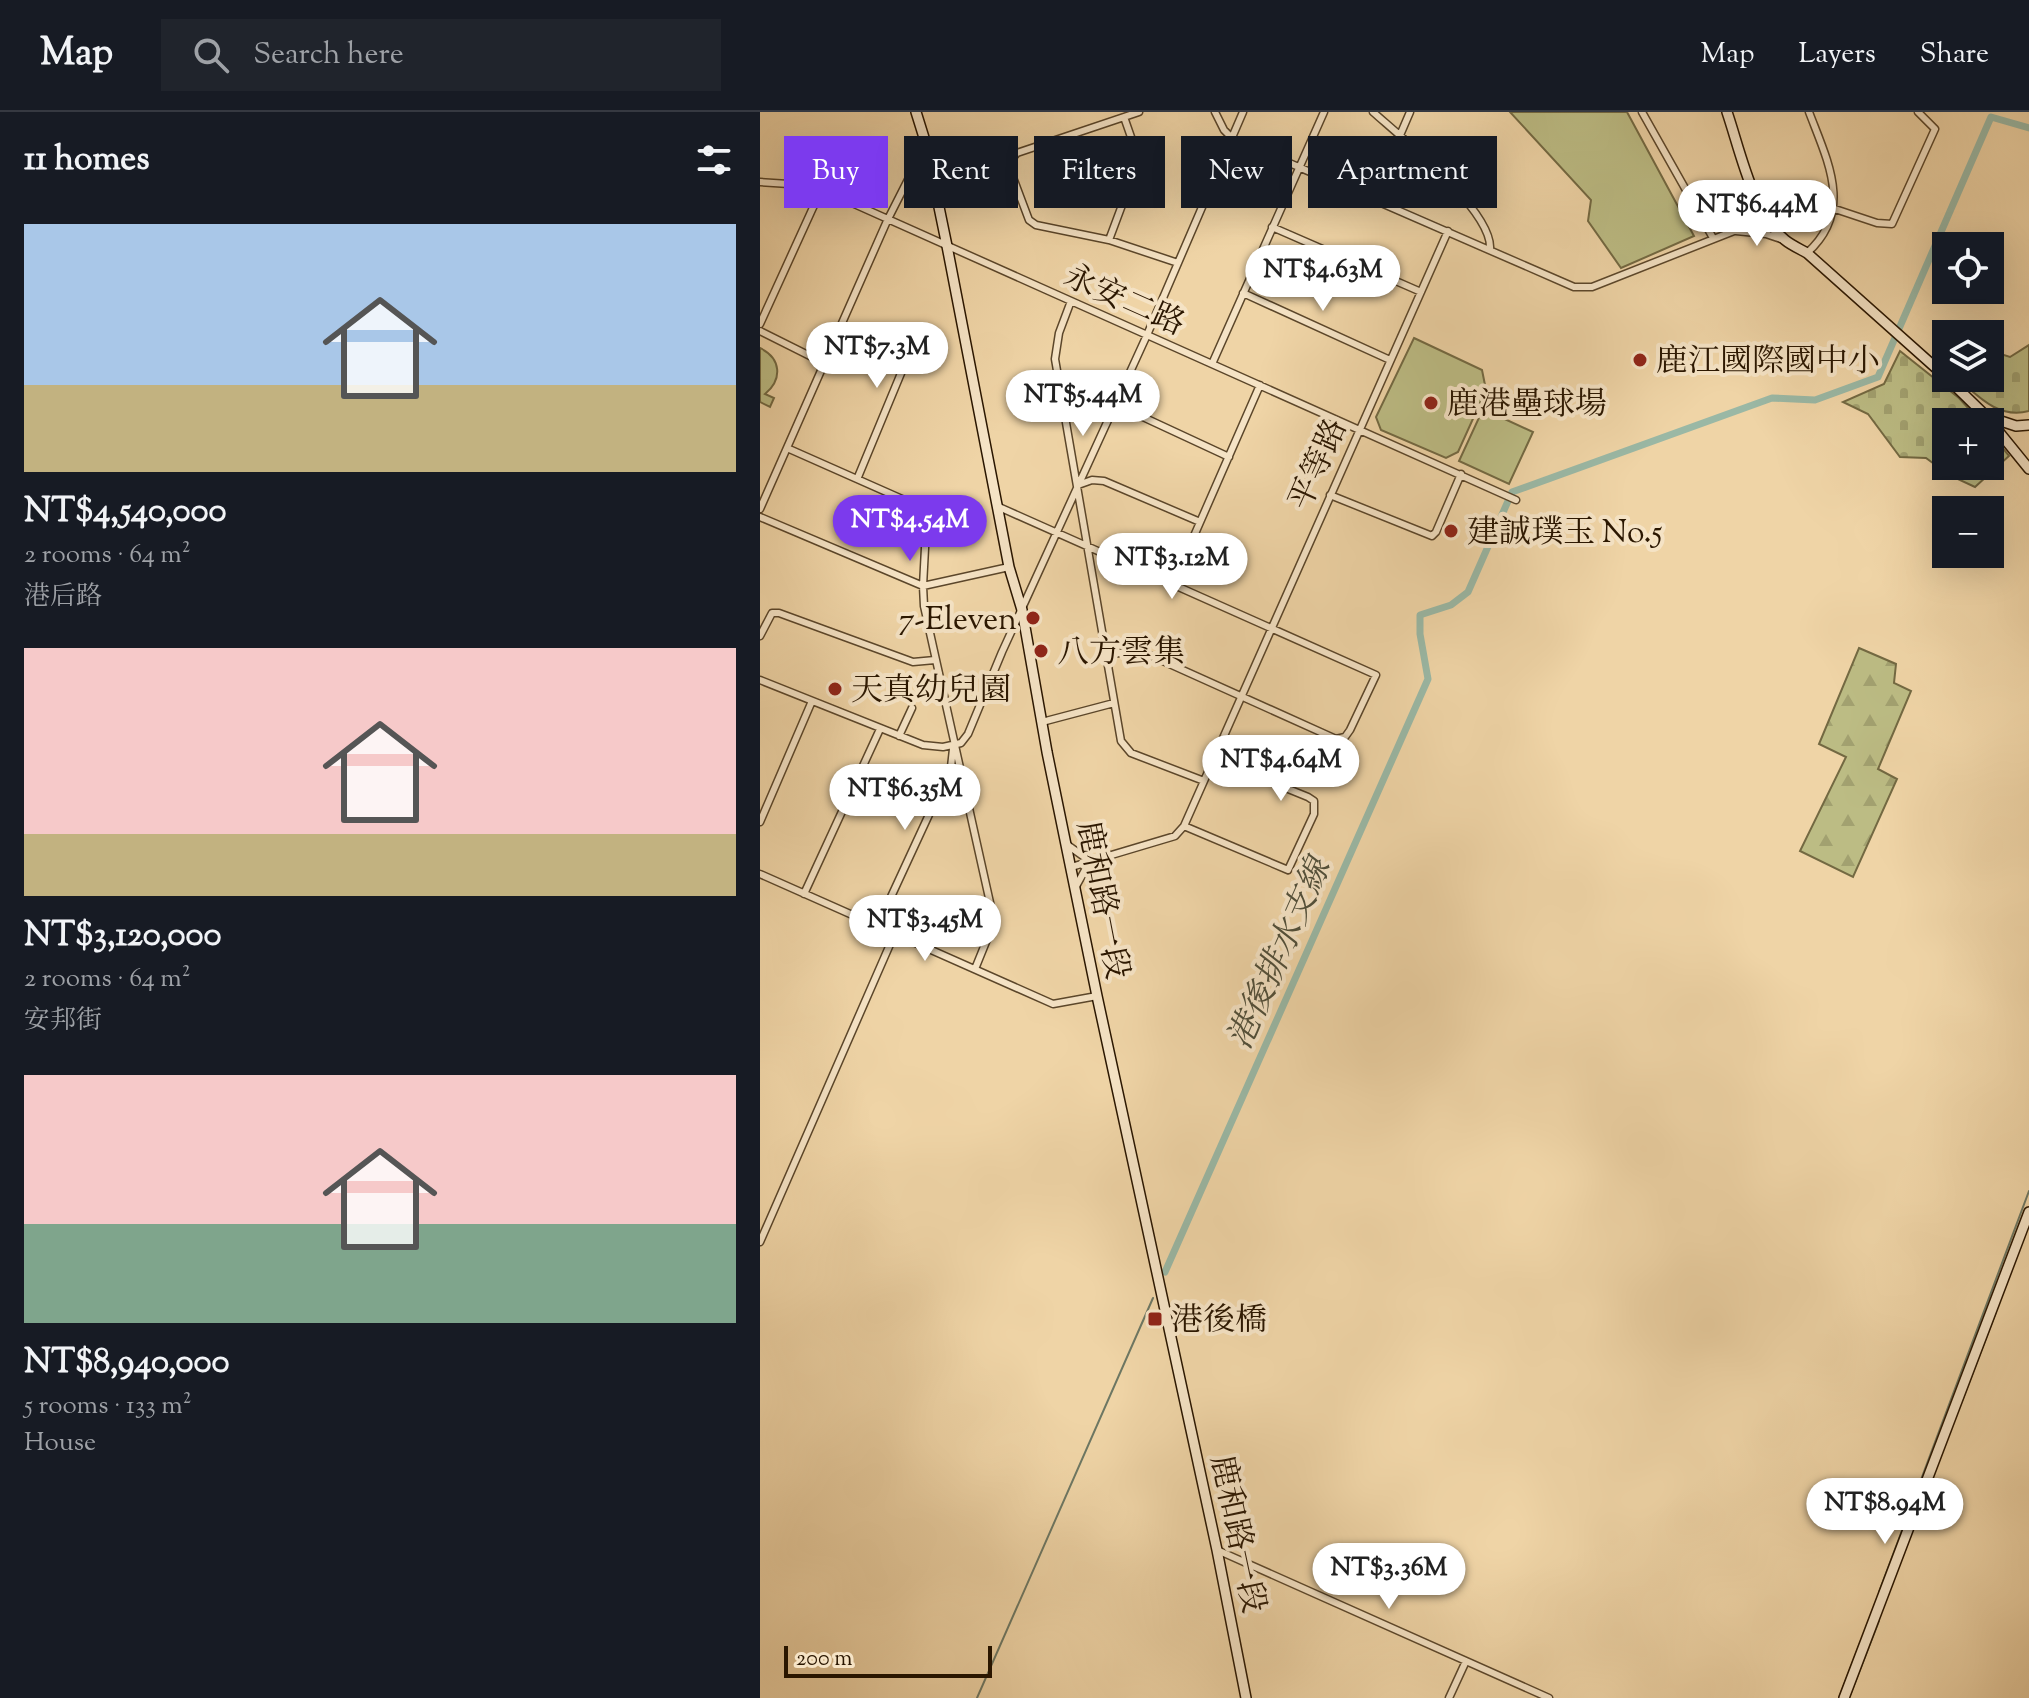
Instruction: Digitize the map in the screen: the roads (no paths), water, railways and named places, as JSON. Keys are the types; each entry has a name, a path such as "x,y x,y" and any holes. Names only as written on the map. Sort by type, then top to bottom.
{"main road":[{"name":"鹿和路一段","path":"916,112 924,136"},
{"path":"1727,112 1753,189 1767,218 1784,240 1807,253 1932,366"},
{"name":"鹿和路一段","path":"939,208 1097,996 1246,1698"},
{"path":"1961,392 1978,408"},
{"path":"2004,422 2016,426 2029,425"},
{"path":"2004,438 2029,469"},
{"path":"1844,1698 2029,1212"}],"street":[{"path":"1139,112 1017,153 1009,167 1029,220 1036,225 1109,240 1178,263"},
{"path":"1215,112 1230,136"},
{"path":"1233,136 1243,112"},
{"path":"1212,364 1324,112"},
{"path":"1373,112 1429,159 1470,207 1490,241 1490,249"},
{"path":"1400,135 1410,112"},
{"path":"1642,112 1713,238"},
{"path":"1807,253 1820,240 1835,209 1831,168 1809,112"},
{"path":"1835,209 1877,223 1892,224 1935,129 1918,112"},
{"path":"1109,240 1138,157 1124,117"},
{"path":"1292,163 1308,170"},
{"name":"永安二路","path":"760,182 784,184"},
{"path":"760,509 904,187"},
{"path":"1733,231 1744,215 1753,189"},
{"path":"760,324 813,208"},
{"name":"永安二路","path":"859,208 1516,500"},
{"path":"760,680 923,745 954,746 961,743 968,734 1202,208"},
{"path":"1396,208 1583,289 1767,218"},
{"path":"1272,227 1421,292"},
{"name":"平等路","path":"1184,826 1448,231"},
{"path":"1733,231 1748,231 1784,240"},
{"path":"1243,293 1390,360"},
{"path":"1071,301 1055,359 1121,741 1125,749 1204,781"},
{"path":"841,326 897,349 904,358 904,366 858,477"},
{"path":"760,331 824,363"},
{"path":"1173,584 1260,385"},
{"path":"1063,402 1091,396 1229,457"},
{"path":"787,448 927,510 923,586 935,660 993,916 992,927 975,969"},
{"path":"1330,495 1432,536 1461,474"},
{"path":"1078,485 1092,480 1104,481 1200,522"},
{"path":"999,507 1376,675 1350,730 1341,739 1328,736 1145,653 1132,651 1107,655"},
{"path":"760,517 923,586 1009,567"},
{"path":"760,636 772,613 779,613 913,662 935,660"},
{"path":"760,822 762,811 812,701"},
{"path":"1042,722 1114,703"},
{"path":"899,736 912,708"},
{"path":"804,894 880,729"},
{"path":"878,925 951,767 954,746"},
{"path":"1071,867 1175,836 1184,826 1288,870 1314,814 1314,801 1214,759"},
{"path":"1066,844 1090,861"},
{"path":"1075,888 1090,861"},
{"path":"760,874 1053,1004 1097,996"},
{"path":"760,1242 895,933"},
{"path":"1217,1550 1549,1698"},
{"path":"1449,1698 1466,1661"}],"waterway":[{"name":"港後排水支線","path":"1165,1272 1428,679 1420,615 1451,605 1468,592 1512,492 1772,398 1815,400 1878,377 1991,117 2029,128"},
{"path":"1879,1592 2029,1191"},
{"path":"977,1698 1153,1298"},
{"path":"1962,1401 1996,1312"},
{"path":"1849,1698 1879,1621"},
{"path":"1839,1698 1860,1643"}],"place":[{"name":"鹿江國際國中小","path":"1640,360"},
{"name":"鹿港壘球場","path":"1431,403"},
{"name":"建誠璞玉 No.5","path":"1451,531"},
{"name":"7-Eleven","path":"1033,618"},
{"name":"八方雲集","path":"1041,651"},
{"name":"天真幼兒園","path":"835,689"},
{"name":"港後橋","path":"1155,1319"}]}
